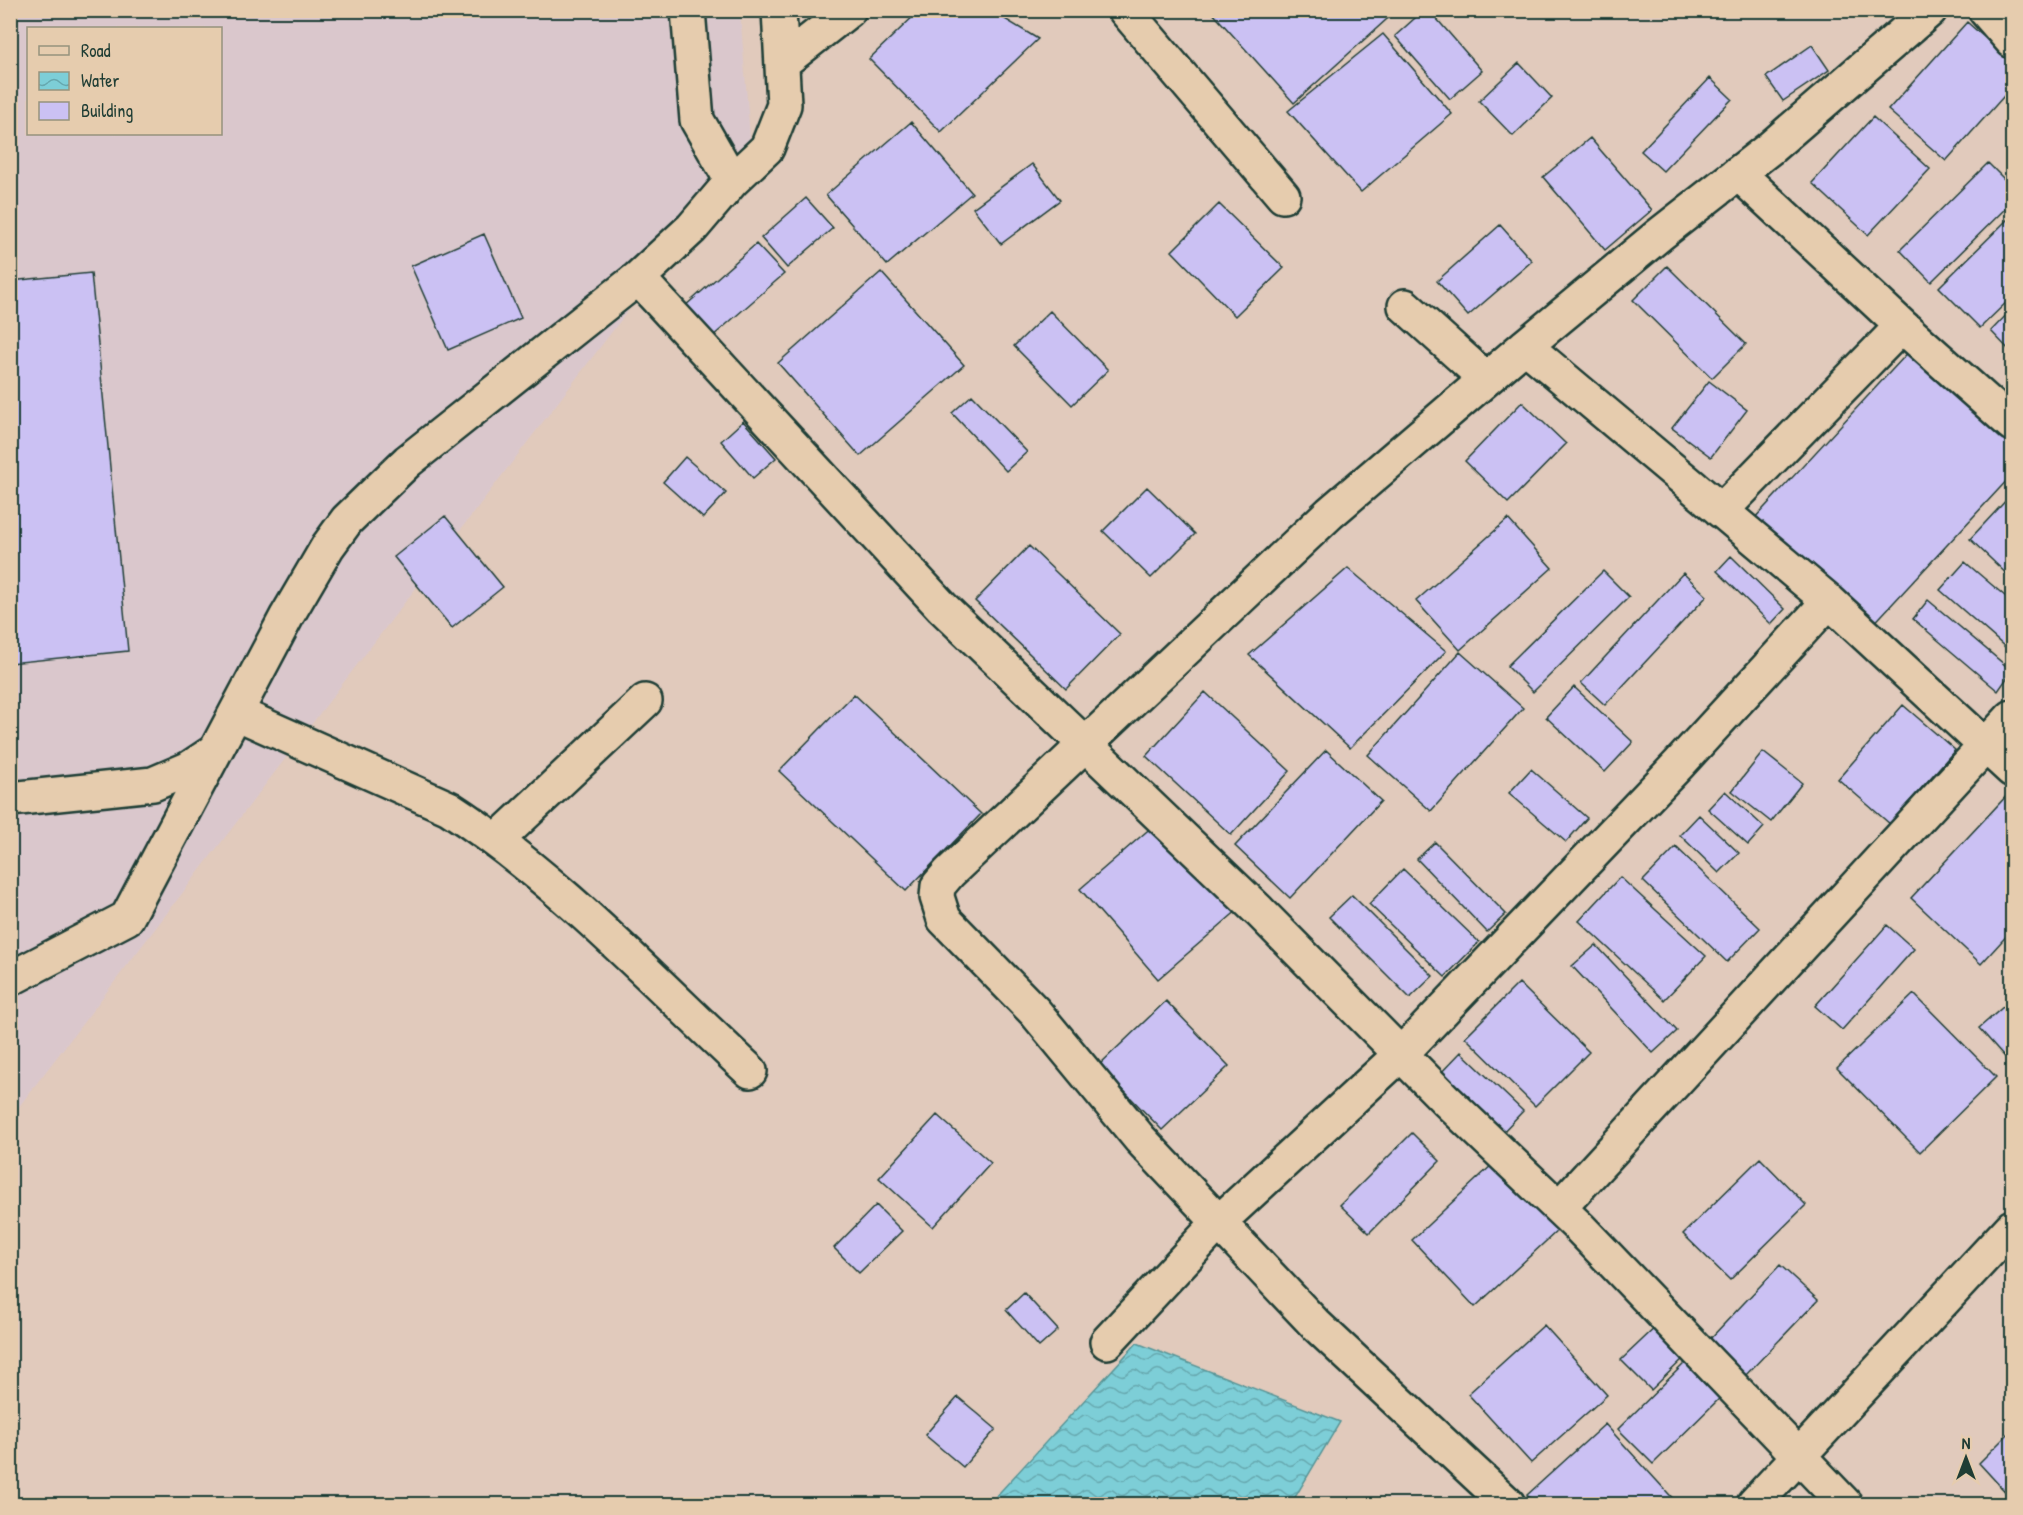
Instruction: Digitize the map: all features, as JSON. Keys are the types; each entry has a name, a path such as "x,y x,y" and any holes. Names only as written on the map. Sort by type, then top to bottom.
{"street":[{"path":"688,10 696,120 732,181"},
{"path":"10,979 127,918 287,616 328,546 347,520 408,461 639,278 693,228 732,181 767,148 784,105 779,10"},
{"path":"783,62 849,10"},
{"path":"1125,10 1283,196"},
{"path":"1508,1504 1316,1325 1140,1139 1035,1012 944,919 939,908 938,886 949,873 1330,513 1525,346 1738,173 1930,10"},
{"path":"1985,10 2013,41"},
{"path":"1738,173 1902,326 2013,424"},
{"path":"639,278 942,607 1259,911 1559,1208 1845,1504"},
{"path":"1405,306 1486,379"},
{"path":"1721,511 1902,326"},
{"path":"1525,346 1829,601 2013,770"},
{"path":"1107,1341 1219,1222 1401,1054 1671,773 1829,601"},
{"path":"496,841 645,701"},
{"path":"236,713 449,808 496,841 580,912 750,1071"},
{"path":"1559,1208 1804,944 1984,745 2013,717"},
{"path":"10,799 153,784 188,768 217,750"},
{"path":"1754,1504 2013,1227"}],"shaded area":[{"path":"11,11 740,11 751,150 11,1117"}],"water":[{"path":"1137,1343 1340,1422 1291,1504 989,1504"}],"building":[{"path":"920,10 990,10 1038,39 941,132 869,59"},
{"path":"1210,10 1397,10 1294,103"},
{"path":"1424,10 1429,10 1482,71 1450,99 1395,36"},
{"path":"1967,22 2012,62 2012,87 1946,161 1888,110"},
{"path":"1383,34 1452,114 1361,192 1288,111"},
{"path":"1812,45 1829,70 1783,101 1766,77"},
{"path":"1519,63 1552,98 1513,136 1479,101"},
{"path":"1710,78 1732,99 1663,171 1641,151"},
{"path":"1873,117 1930,169 1868,235 1812,183"},
{"path":"911,122 972,193 887,265 826,195"},
{"path":"1590,138 1652,210 1605,250 1543,177"},
{"path":"1988,163 2012,187 2012,202 1931,282 1900,250"},
{"path":"1032,164 1060,200 1001,244 973,208"},
{"path":"806,198 833,228 787,268 761,238"},
{"path":"1219,204 1284,268 1235,316 1172,251"},
{"path":"2012,215 2012,297 1980,328 1939,287"},
{"path":"1500,225 1532,261 1468,316 1437,281"},
{"path":"484,234 521,318 448,350 411,266"},
{"path":"756,244 784,274 712,337 685,306"},
{"path":"1667,266 1746,344 1712,378 1633,300"},
{"path":"881,272 964,365 860,456 778,363"},
{"path":"91,273 128,651 10,663 10,281"},
{"path":"2012,309 2012,353 1991,331"},
{"path":"1050,311 1108,370 1072,405 1014,346"},
{"path":"1916,344 2012,432 2012,475 1869,629 1752,521"},
{"path":"1709,381 1747,410 1711,457 1672,428"},
{"path":"972,395 1027,452 1006,471 952,413"},
{"path":"1522,402 1566,444 1508,503 1465,461"},
{"path":"743,421 776,458 753,478 721,441"},
{"path":"685,457 726,493 703,518 663,482"},
{"path":"1147,487 1195,534 1151,578 1103,531"},
{"path":"2012,494 2012,579 1970,539"},
{"path":"445,516 503,587 452,628 394,557"},
{"path":"1508,519 1552,568 1460,650 1416,601"},
{"path":"1029,546 1120,634 1066,689 975,601"},
{"path":"1731,556 1785,609 1771,624 1717,571"},
{"path":"1965,562 2012,602 2012,653 1940,590"},
{"path":"1348,568 1446,651 1350,748 1249,655"},
{"path":"1603,571 1629,597 1533,692 1507,666"},
{"path":"1683,573 1707,596 1605,705 1581,683"},
{"path":"1928,600 2012,671 1998,691 1913,619"},
{"path":"1460,652 1523,708 1431,811 1368,755"},
{"path":"1574,687 1633,742 1605,772 1546,717"},
{"path":"1205,692 1290,771 1231,835 1146,756"},
{"path":"854,694 981,814 906,891 779,771"},
{"path":"1903,705 1955,750 1890,824 1838,779"},
{"path":"1326,750 1381,801 1290,898 1235,846"},
{"path":"1763,752 1802,783 1771,822 1732,791"},
{"path":"1531,769 1587,818 1566,842 1509,793"},
{"path":"2012,790 2012,930 1981,964 1911,898"},
{"path":"1725,791 1764,827 1748,845 1708,809"},
{"path":"1699,815 1739,853 1719,873 1680,835"},
{"path":"1161,819 1239,909 1158,979 1080,889"},
{"path":"1435,842 1506,914 1487,932 1417,859"},
{"path":"1676,847 1760,928 1727,962 1643,881"},
{"path":"1403,869 1479,942 1445,977 1369,904"},
{"path":"1620,877 1706,956 1664,1000 1579,921"},
{"path":"1352,895 1433,976 1410,998 1329,917"},
{"path":"1887,925 1914,949 1842,1030 1815,1006"},
{"path":"1596,945 1677,1031 1653,1053 1572,966"},
{"path":"1519,983 1589,1052 1535,1106 1465,1037"},
{"path":"1914,994 1996,1077 1920,1152 1837,1068"},
{"path":"1166,1001 1229,1066 1162,1130 1099,1065"},
{"path":"2010,1001 2012,1004 2012,1065 1979,1028"},
{"path":"1461,1052 1523,1111 1500,1135 1437,1077"},
{"path":"937,1115 991,1163 933,1227 879,1178"},
{"path":"1412,1133 1440,1161 1369,1233 1340,1205"},
{"path":"1760,1158 1806,1205 1730,1280 1683,1234"},
{"path":"1494,1163 1558,1230 1475,1307 1412,1240"},
{"path":"876,1205 902,1231 859,1273 834,1248"},
{"path":"1780,1265 1818,1300 1744,1377 1707,1342"},
{"path":"1024,1293 1058,1330 1039,1347 1006,1310"},
{"path":"1659,1324 1688,1354 1651,1390 1621,1360"},
{"path":"1544,1325 1607,1395 1531,1463 1468,1394"},
{"path":"1690,1358 1725,1393 1653,1464 1618,1429"},
{"path":"958,1397 996,1429 963,1467 925,1435"},
{"path":"1605,1424 1678,1504 1535,1504 1527,1495"},
{"path":"2012,1430 2012,1499 1979,1463"},
{"path":"1822,1490 1836,1504 1807,1504"}]}
